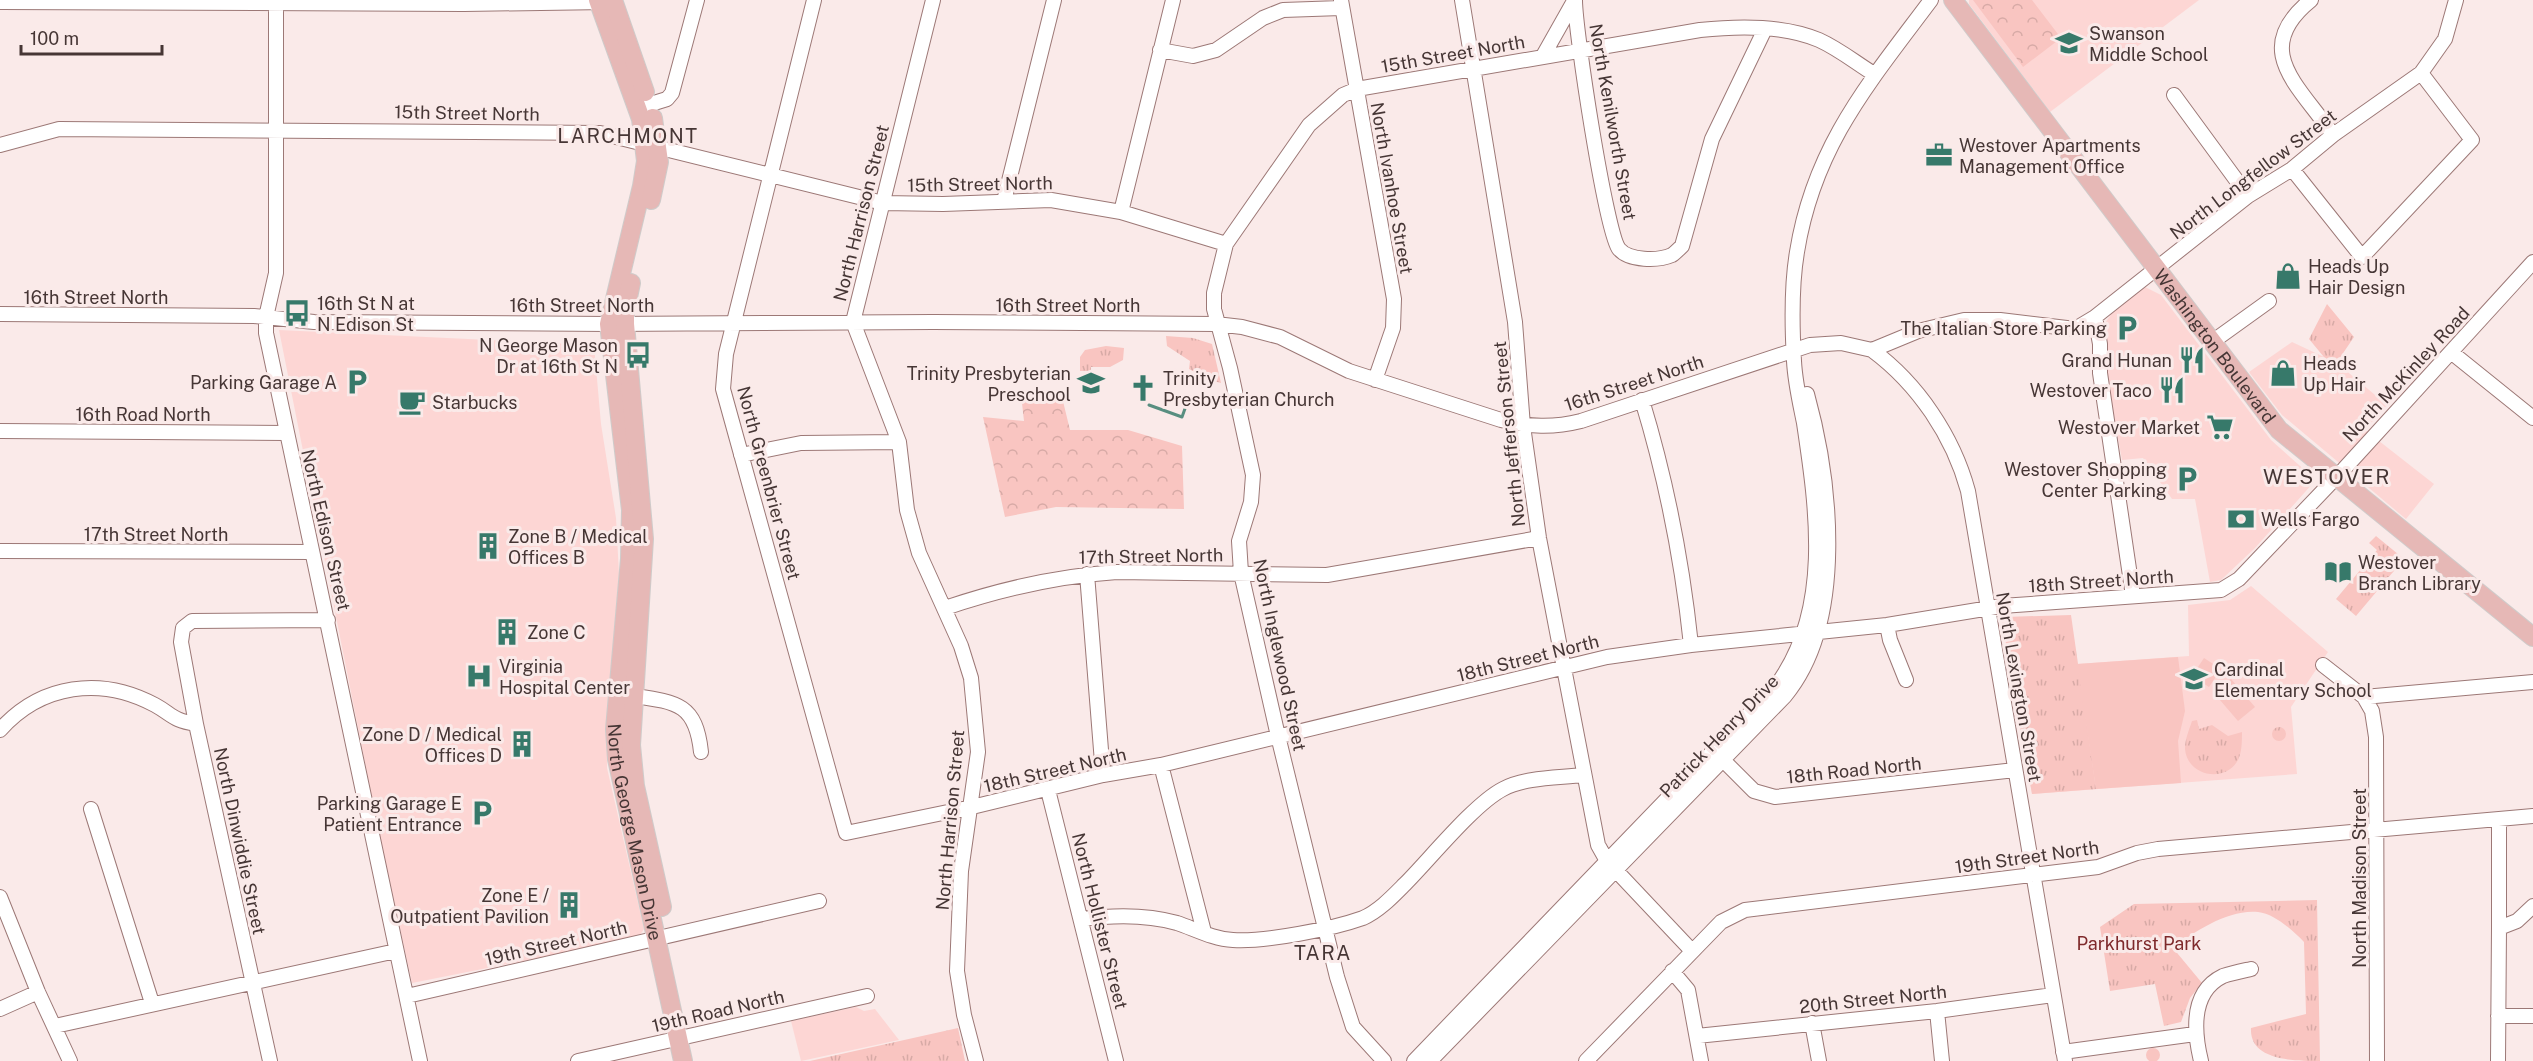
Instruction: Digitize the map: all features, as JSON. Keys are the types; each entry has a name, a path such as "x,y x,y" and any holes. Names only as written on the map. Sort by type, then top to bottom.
{"main road":[{"name":"Washington Boulevard","path":"1953,0 2279,430 2533,637"},
{"name":"North George Mason Drive","path":"606,1 644,106 657,176 626,301 617,324 632,510 615,729 617,759 662,937 684,1037 695,1061"},
{"name":"North George Mason Drive","path":"617,324 644,516 644,560 631,745 662,937"},
{"name":"North George Mason Drive","path":"683,1061 684,1037"}],"street":[{"path":"644,106 667,99 675,88 697,0"},
{"name":"North Greenbrier Street","path":"814,0 726,354 723,389 846,833"},
{"name":"North Harrison Street","path":"933,0 853,322 899,442 907,510 920,553 945,608 971,678 977,720 978,752 972,807 961,871 957,971 964,1015 976,1061"},
{"path":"1004,201 1054,0"},
{"path":"1121,212 1173,0"},
{"name":"North Jefferson Street","path":"1462,0 1515,322 1523,426 1539,538 1598,845 1611,866"},
{"name":"North Kenilworth Street","path":"1575,0 1580,49 1608,216 1618,248 1628,255 1641,258 1671,255 1682,246 1712,139 1765,29"},
{"name":"North Kenilworth Street","path":"1543,56 1575,0"},
{"name":"Patrick Henry Drive","path":"1430,1061 1611,866 1718,755 1776,686 1811,632 1815,527 1794,360 1794,274 1806,207 1837,130 1874,74 1931,0"},
{"path":"2311,0 2290,19 2282,36 2281,49 2288,70 2333,135"},
{"name":"North Longfellow Street","path":"2095,317 2248,196 2292,169 2333,135 2421,73 2445,39 2456,0"},
{"path":"0,2 606,1"},
{"name":"North Edison Street","path":"276,2 276,273 266,317 266,333 420,1061"},
{"path":"1160,50 1193,56 1216,50 1263,18 1283,10 1341,4"},
{"name":"North Ivanhoe Street","path":"1341,4 1394,299 1393,328 1375,380"},
{"name":"15th Street North","path":"0,145 59,129 600,133 883,203 943,204 1051,200 1121,212 1226,244 1309,125 1343,95 1356,89 1473,70 1580,49 1703,30 1765,29 1801,34 1820,40 1874,74"},
{"path":"2292,169 2362,256 2472,140 2421,73"},
{"path":"2174,95 2248,196"},
{"name":"North Inglewood Street","path":"1226,244 1214,293 1216,324 1223,338 1253,475 1251,502 1239,541 1241,573 1325,927 1353,1027 1384,1061"},
{"name":"North McKinley Road","path":"2230,587 2533,262"},
{"path":"2212,342 2269,301"},
{"name":"16th Street North","path":"0,314 266,317 314,321 617,324 853,322 1216,324 1242,327 1280,337 1349,372 1523,426 1566,425 1795,348 1834,342 1872,350"},
{"path":"1872,350 1942,323 1964,320 2000,320 2075,329 2095,317 2100,344 2100,373 2133,596"},
{"name":"North Lexington Street","path":"1872,350 1893,367 1945,432 1960,462 1968,491 2064,1057"},
{"path":"2451,352 2533,418"},
{"path":"1642,400 1664,472 1686,592 1691,645"},
{"name":"16th Road North","path":"0,431 286,433"},
{"path":"741,455 801,443 899,442"},
{"name":"17th Street North","path":"945,608 1024,586 1087,574 1117,572 1328,575 1539,538"},
{"name":"17th Street North","path":"0,551 312,552"},
{"path":"1087,574 1103,775"},
{"name":"18th Street North","path":"846,833 1048,790 1103,775 1161,765 1607,657 1691,645 1887,625 1988,609 2203,592 2230,587"},
{"name":"North Dinwiddie Street","path":"270,1061 196,724 181,642 183,628 192,621 328,621"},
{"path":"1887,625 1890,640 1906,680"},
{"path":"2323,665 2364,697 2533,682"},
{"path":"0,730 28,704 52,692 84,686 118,691 155,705 175,721 196,724"},
{"path":"634,696 668,701 689,713 696,723 701,752"},
{"name":"North Madison Street","path":"2364,697 2372,711 2376,738 2377,1061"},
{"name":"18th Road North","path":"1718,755 1754,791 1775,797 2015,770"},
{"path":"1161,765 1204,932"},
{"path":"1082,919 1112,915 1147,917 1174,922 1233,940 1325,927 1366,916 1389,900 1479,807 1503,788 1583,775"},
{"name":"North Hollister Street","path":"1048,790 1116,1061"},
{"path":"91,809 152,1003"},
{"name":"19th Street North","path":"1586,1061 1721,922 1745,910 2098,867 2137,853 2158,849 2499,821 2533,816"},
{"path":"2498,1061 2499,821"},
{"path":"1611,866 1692,951"},
{"name":"Patrick Henry Drive","path":"1414,1061 1611,866"},
{"path":"0,897 38,992 70,1061"},
{"name":"19th Street North","path":"407,996 819,901"},
{"path":"2499,928 2517,921 2533,906"},
{"path":"55,1026 396,951"},
{"path":"2201,1061 2195,1034 2197,1007 2210,986 2223,976 2251,969"},
{"path":"1672,971 1688,990 1701,1061"},
{"path":"0,1009 38,992"},
{"name":"20th Street North","path":"1696,1036 1936,1011 2053,995"},
{"name":"19th Road North","path":"578,1061 867,996"},
{"path":"1936,1011 1942,1061"},
{"path":"2498,1016 2533,1016"},
{"path":"1812,1023 1819,1061"},
{"path":"2064,1057 2195,1034"}],"shaded area":[{"name":"Swanson Middle School","path":"1969,0 2199,0 2050,112 1969,4"},
{"path":"2145,287 2161,295 2271,440 2308,473 2314,482 2255,548 2221,580 2210,582 2195,499 2172,499 2143,458 2122,460 2107,379 2105,323 2114,310"},
{"name":"Virginia Hospital Center","path":"279,330 594,345 601,424 616,518 619,574 608,708 607,768 644,929 638,938 412,983 377,823"},
{"path":"2292,342 2337,363 2387,405 2365,430 2434,484 2406,519 2282,415 2249,372"},
{"name":"Cardinal Elementary School","path":"2251,586 2328,652 2291,707 2297,774 2032,794 2017,708 2080,694 2077,664 2189,656 2188,605 2230,600"},
{"path":"856,1007 864,1011 875,1009 899,1040 801,1061 791,1021"}],"green space":[{"path":"1973,0 2032,0 2061,38 2023,67"},
{"path":"2327,304 2354,337 2333,368 2309,339"},
{"path":"1166,336 1193,338 1212,344 1221,383 1189,369 1190,361 1167,346"},
{"path":"1106,346 1124,348 1123,360 1110,367 1091,367 1091,371 1080,371 1080,357 1085,350"},
{"path":"1061,393 1070,430 1128,430 1182,446 1184,509 1056,507 1005,517 983,417 1024,421 1021,394"},
{"path":"2376,536 2404,559 2356,616 2336,599 2377,550 2369,543"},
{"path":"2071,615 2096,789 2032,794 2002,621 2005,617"},
{"path":"2178,657 2185,711 2178,741 2181,783 2096,789 2077,664"},
{"path":"2204,658 2221,669 2209,687 2192,676"},
{"path":"2231,679 2255,707 2238,721 2214,693"},
{"path":"2197,720 2199,729 2212,725 2228,736 2242,732 2240,754 2232,768 2225,772 2207,774 2192,765 2187,758 2185,745 2192,721"},
{"path":"2276,727 2282,727 2286,734 2282,741 2276,741 2272,737 2272,731"},
{"name":"Parkhurst Park","path":"2317,900 2320,1061 2275,1057 2257,1047 2252,1039 2251,1028 2306,1014 2304,942 2283,923 2264,913 2247,912 2213,922 2173,948 2202,983 2190,998 2181,1022 2164,1026 2155,984 2110,991 2100,927 2134,904"},
{"path":"958,1028 965,1061 810,1061"},
{"path":"2153,1048 2158,1050 2160,1055 2158,1060 2153,1062 2148,1060 2146,1055 2148,1050"}],"waterway":[{"path":"1149,405 1182,417 1187,403"}],"place":[{"name":"Swanson Middle School","path":"2069,43"},
{"name":"Westover Apartments Management Office","path":"1939,155"},
{"name":"Heads Up Hair Design","path":"2288,276"},
{"name":"16th St N at N Edison St","path":"297,313"},
{"name":"The Italian Store Parking","path":"2127,328"},
{"name":"N George Mason Dr at 16th St N","path":"638,355"},
{"name":"Grand Hunan","path":"2192,360"},
{"name":"Heads Up Hair","path":"2283,373"},
{"name":"Parking Garage A","path":"357,382"},
{"name":"Trinity Presbyterian Preschool","path":"1091,383"},
{"name":"Trinity Presbyterian Church","path":"1143,388"},
{"name":"Westover Taco","path":"2172,390"},
{"name":"Starbucks","path":"412,402"},
{"name":"Westover Market","path":"2220,427"},
{"name":"Westover Shopping Center Parking","path":"2187,479"},
{"name":"Wells Fargo","path":"2241,519"},
{"name":"Zone B / Medical Offices B","path":"488,546"},
{"name":"Westover Branch Library","path":"2338,572"},
{"name":"Zone C","path":"507,632"},
{"name":"Virginia Hospital Center","path":"479,676"},
{"name":"Cardinal Elementary School","path":"2194,679"},
{"name":"Zone D / Medical Offices D","path":"522,744"},
{"name":"Parking Garage E Patient Entrance","path":"482,813"},
{"name":"Zone E / Outpatient Pavilion","path":"569,905"}],"district":[{"name":"LARCHMONT","path":"628,136"},
{"name":"WESTOVER","path":"2327,476"},
{"name":"TARA","path":"1323,953"}]}
